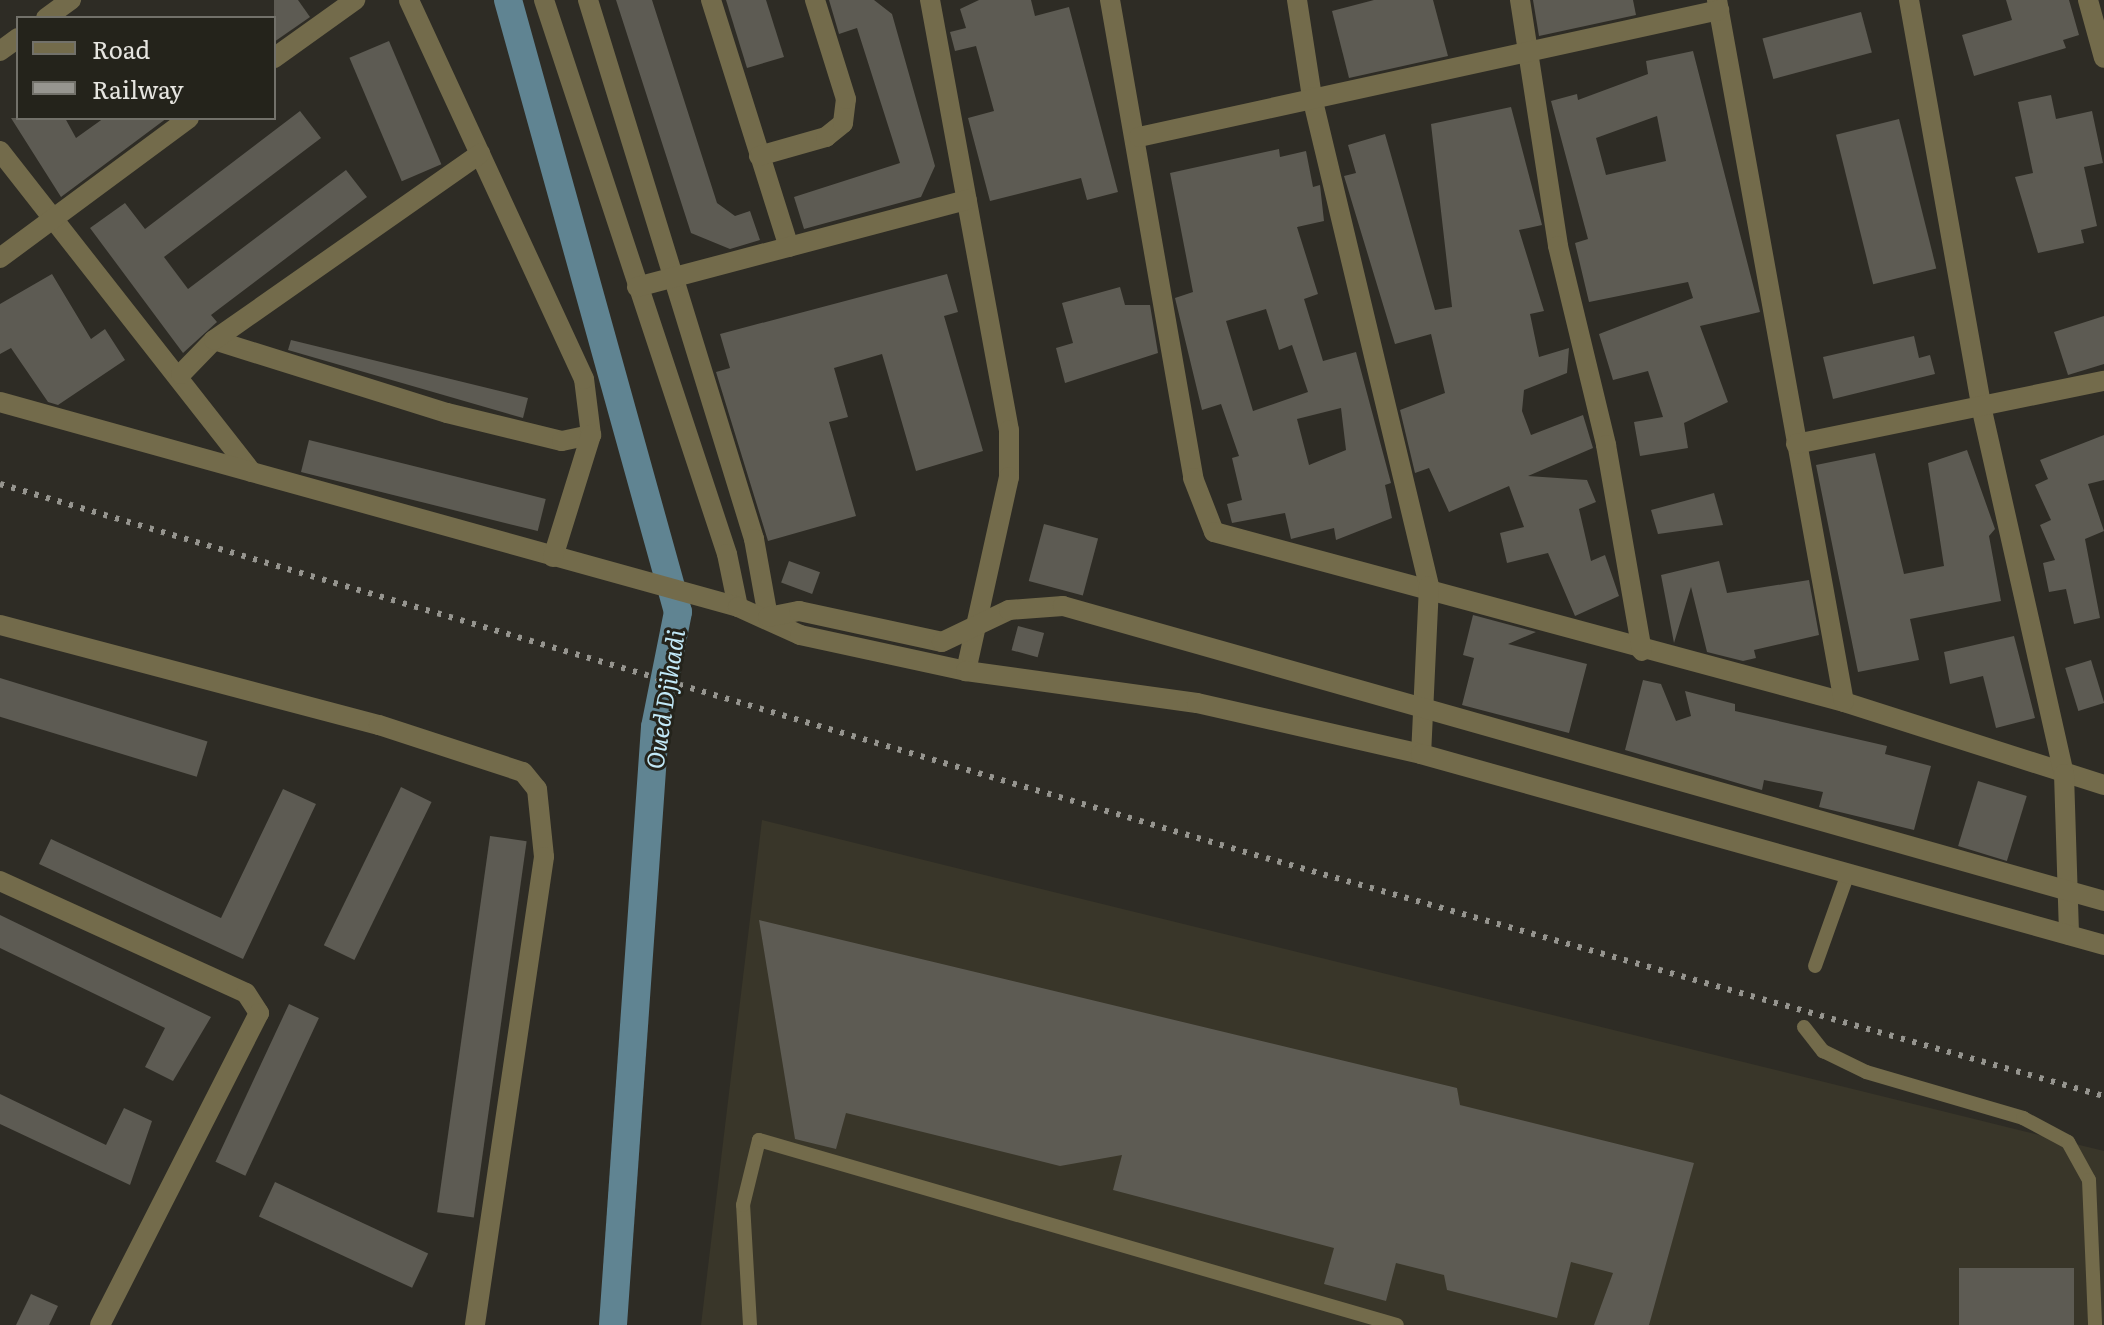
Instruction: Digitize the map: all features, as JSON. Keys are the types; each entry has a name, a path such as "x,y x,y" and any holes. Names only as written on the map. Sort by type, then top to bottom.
{"street":[{"path":"49,16 71,0"},
{"path":"276,57 355,0"},
{"path":"409,0 584,379 591,435 553,557"},
{"path":"544,0 738,607"},
{"path":"588,0 671,278 754,539 768,617"},
{"path":"711,0 789,247"},
{"path":"759,156 826,137 843,123 846,99 815,0"},
{"path":"930,0 1009,430 1009,477 971,631 966,671"},
{"path":"1110,0 1139,137 1191,469 1206,522 1242,543 1429,586 1642,651 1844,702 2104,785"},
{"path":"1297,0 1312,97 1429,586 1427,709 1421,754"},
{"path":"1520,0 1531,50 1558,246 1606,445 1642,651"},
{"path":"1909,0 1981,406 2064,774 2069,935"},
{"path":"2088,0 2104,58"},
{"path":"1139,137 1718,5 1844,702"},
{"path":"0,258 186,120"},
{"path":"0,151 181,374 252,472"},
{"path":"181,374 214,340 480,154"},
{"path":"637,287 967,200"},
{"path":"214,340 447,413 562,441 591,435"},
{"path":"1796,444 2104,381"},
{"path":"0,402 738,607 768,617 792,633 966,671 1197,703 1421,754 1847,876 2104,945"},
{"path":"768,617 799,611 932,642 971,631 1009,610 1063,606 2104,901"},
{"path":"0,625 379,725 523,772 537,789 544,857 475,1325"},
{"path":"0,881 246,993 259,1013 100,1325"}],"lane":[{"path":"1815,966 1847,876"},
{"path":"1804,1027 1823,1051 1866,1072 2023,1118 2068,1142 2089,1180 2095,1325"},
{"path":"750,1325 743,1205 759,1140 1397,1325"}],"shaded area":[{"path":"762,820 2104,1151 2104,1325 701,1325"}],"building":[{"path":"274,0 298,0 310,17 276,41"},
{"path":"616,0 652,0 717,203 735,216 750,211 760,240 730,249 691,233"},
{"path":"726,0 766,0 784,57 747,68"},
{"path":"829,0 874,0 892,14 935,166 921,197 804,229 794,197 900,163 857,28 839,34"},
{"path":"979,0 1031,0 1035,16 1069,7 1118,192 1087,200 1081,178 990,201 968,118 994,111 976,46 955,51 950,32 966,28 960,9"},
{"path":"1374,0 1433,0 1448,56 1349,78 1332,11"},
{"path":"1533,0 1633,0 1636,15 1539,36"},
{"path":"2006,0 2069,0 2079,35 2063,40 2066,48 1974,76 1962,35 2012,20"},
{"path":"1861,12 1872,53 1773,79 1762,38"},
{"path":"389,41 441,164 402,181 349,58"},
{"path":"1693,51 1760,312 1700,326 1728,402 1684,423 1688,448 1640,456 1634,422 1663,417 1648,371 1613,380 1599,334 1693,298 1688,282 1589,302 1575,243 1588,239 1551,101 1577,94 1578,100 1648,74 1646,61","holes":["1657,116 1666,161 1606,175 1596,138"]},
{"path":"2051,95 2056,119 2092,111 2103,163 2084,167 2097,226 2081,230 2084,243 2038,253 2015,177 2033,173 2018,102"},
{"path":"1511,107 1542,225 1519,230 1544,311 1530,314 1539,357 1569,348 1567,373 1524,390 1522,411 1531,435 1583,415 1593,448 1528,476 1587,480 1596,502 1579,509 1591,561 1605,555 1619,596 1575,616 1548,553 1507,563 1500,533 1524,527 1509,486 1449,512 1429,468 1415,473 1400,410 1445,393 1431,334 1395,344 1344,176 1356,173 1348,145 1385,134 1435,310 1452,307 1431,124"},
{"path":"300,111 321,138 164,257 188,289 346,170 367,197 211,315 217,322 183,353 90,228 125,203 145,229"},
{"path":"11,118 66,120 76,138 101,120 164,120 61,197"},
{"path":"1899,119 1936,268 1873,284 1836,135"},
{"path":"1279,149 1280,157 1306,151 1313,187 1320,185 1324,221 1297,227 1318,294 1304,299 1323,361 1356,352 1391,483 1385,485 1392,518 1336,540 1334,528 1291,539 1285,513 1232,523 1227,504 1242,500 1232,458 1239,456 1221,404 1202,410 1175,298 1193,292 1170,173","holes":["1266,309 1279,350 1292,345 1308,392 1253,411 1226,321","1341,408 1346,450 1309,465 1297,419"]},
{"path":"52,274 91,339 105,329 125,360 58,405 48,402 11,348 0,354 0,304"},
{"path":"947,274 958,312 944,316 983,451 916,471 882,354 834,368 848,417 829,422 856,516 768,541 716,372 730,368 720,334"},
{"path":"1120,287 1125,305 1150,305 1158,353 1065,383 1056,348 1073,343 1062,303"},
{"path":"2104,316 2104,364 2068,375 2054,332"},
{"path":"1914,336 1919,358 1930,355 1935,374 1833,399 1823,357"},
{"path":"291,340 528,398 523,418 288,350"},
{"path":"2104,435 2104,480 2088,484 2104,531 2085,539 2100,618 2074,624 2066,589 2049,592 2043,563 2055,560 2040,525 2051,520 2035,485 2048,479 2040,460"},
{"path":"309,440 546,499 538,531 301,472"},
{"path":"1967,450 1995,529 1989,536 2001,601 1910,619 1919,660 1858,672 1816,465 1875,453 1904,574 1944,566 1928,463"},
{"path":"1714,493 1723,525 1658,534 1651,510"},
{"path":"1044,524 1098,538 1083,595 1029,581"},
{"path":"789,561 820,572 812,594 781,583"},
{"path":"1719,561 1727,593 1809,580 1819,635 1754,650 1756,658 1743,661 1707,652 1691,587 1674,643 1661,575"},
{"path":"1473,615 1536,632 1508,644 1587,664 1569,733 1462,705 1474,658 1463,655"},
{"path":"1018,626 1044,633 1038,657 1012,650"},
{"path":"2014,636 2035,718 1996,728 1983,676 1950,684 1944,652"},
{"path":"2091,660 2104,703 2078,711 2065,668"},
{"path":"0,678 208,741 197,777 0,717"},
{"path":"1643,680 1661,684 1676,721 1691,716 1685,691 1735,704 1735,711 1887,746 1885,754 1931,766 1914,830 1819,807 1823,792 1764,780 1762,790 1625,750"},
{"path":"1978,781 2027,796 2007,861 1958,846"},
{"path":"401,787 432,802 354,960 324,945"},
{"path":"283,789 316,804 243,959 39,864 51,839 221,918"},
{"path":"490,836 527,841 474,1217 437,1212"},
{"path":"0,915 211,1017 173,1081 145,1067 165,1028 0,948"},
{"path":"759,920 1457,1088 1460,1105 1694,1163 1649,1325 1594,1325 1613,1273 1571,1262 1557,1318 1447,1290 1444,1275 1396,1263 1386,1301 1324,1284 1334,1248 1113,1190 1122,1155 1060,1166 846,1113 836,1149 795,1139"},
{"path":"289,1004 319,1018 245,1176 215,1162"},
{"path":"0,1094 106,1145 124,1108 152,1121 130,1185 0,1124"},
{"path":"275,1182 428,1253 412,1288 259,1216"},
{"path":"1959,1268 2074,1268 2074,1325 1959,1325"},
{"path":"31,1294 58,1306 49,1325 16,1325"}],"waterway":[{"name":"Oued Djihadi","path":"508,0 678,612 655,727 613,1325"}],"railway":[{"path":"0,484 1266,858 2104,1096"}]}
